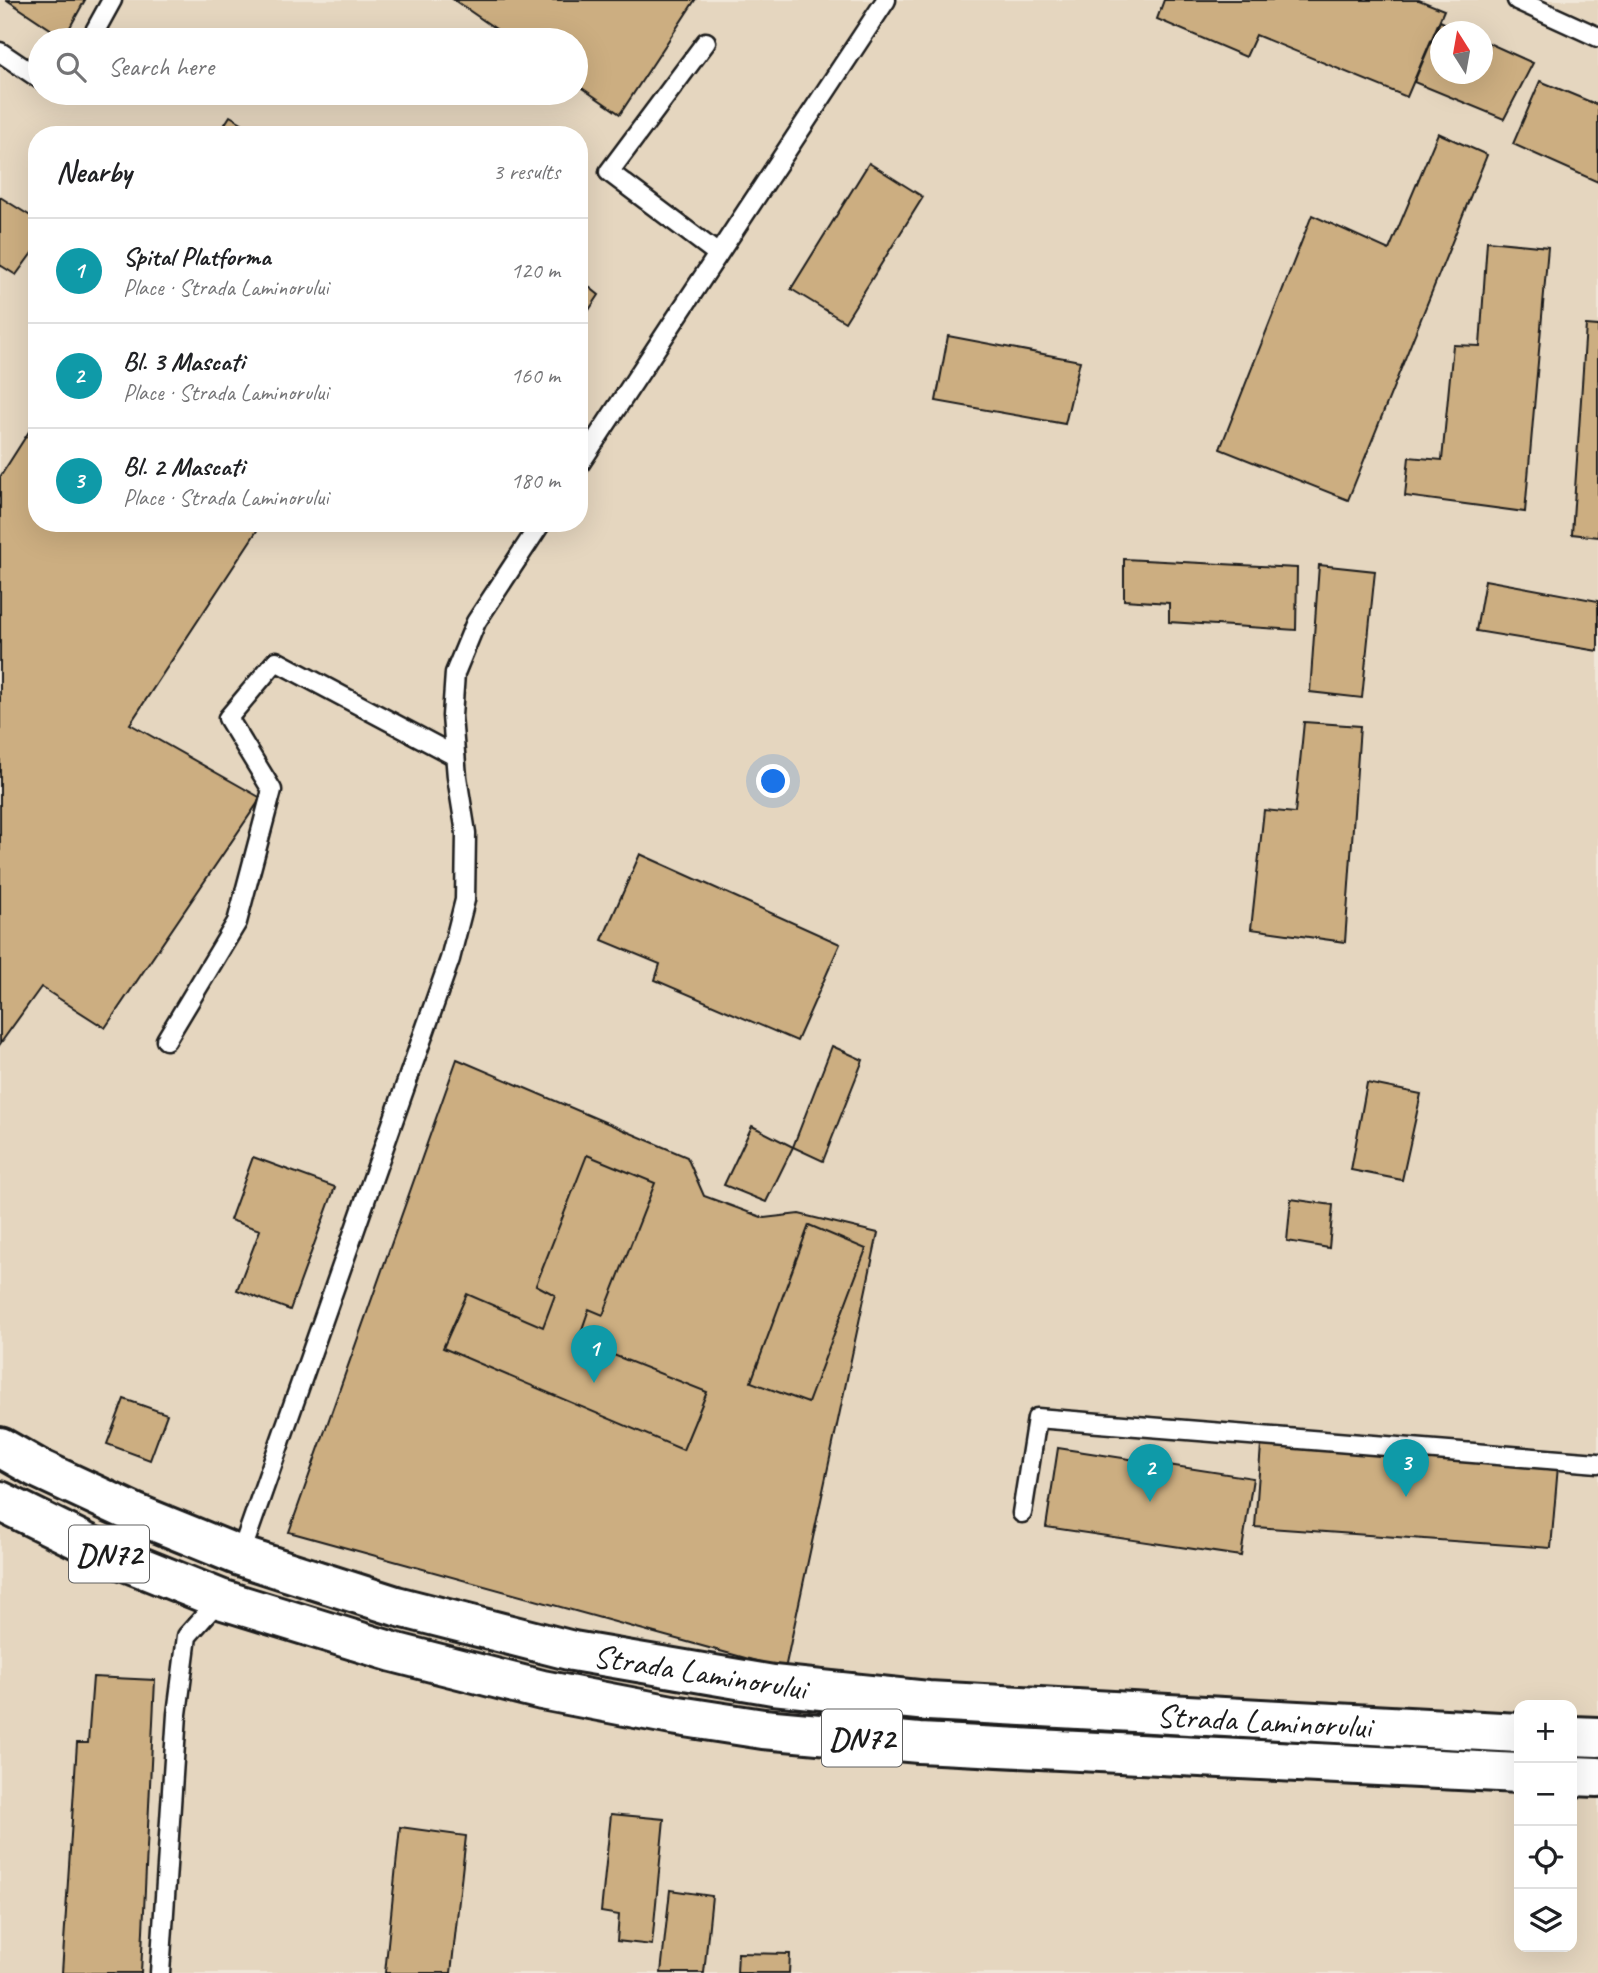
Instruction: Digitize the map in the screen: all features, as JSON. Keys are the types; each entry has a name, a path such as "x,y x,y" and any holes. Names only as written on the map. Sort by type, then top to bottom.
{"main road":[{"name":"Strada Laminorului","path":"0,1447 37,1468 134,1513 240,1556 396,1606 573,1651 773,1685 928,1700 1176,1716 1514,1733"},
{"name":"Strada Laminorului","path":"0,1501 108,1554 220,1599 393,1652 542,1690 672,1715 762,1729 919,1743 1514,1773"},
{"path":"220,1599 240,1556"},
{"path":"1577,1736 1598,1737"},
{"path":"1577,1776 1598,1777"}],"lane":[{"path":"97,28 112,0"},
{"path":"588,452 886,0"},
{"path":"1517,0 1598,37"},
{"path":"706,42 609,172 718,254"},
{"path":"0,52 28,71"},
{"path":"240,1556 450,959 466,900 466,833 452,716 455,673 476,622 535,532"},
{"path":"166,1040 237,922 272,790 228,718 276,661 455,756"},
{"path":"1021,1513 1037,1418 1598,1463"},
{"path":"160,1973 177,1714 187,1636 220,1599"}],"shaded area":[{"path":"0,0 1598,0 1598,1973 0,1973"}],"building":[{"path":"7,0 85,0 70,28 49,28"},
{"path":"454,0 695,0 620,114 588,92 588,28 495,28"},
{"path":"1164,0 1419,0 1444,10 1439,21 1430,21 1430,43 1407,97 1256,35 1246,57 1157,19"},
{"path":"1430,44 1430,84 1493,84 1493,45 1533,63 1504,119 1414,82"},
{"path":"1540,81 1598,105 1598,182 1513,144"},
{"path":"230,116 247,126 224,126"},
{"path":"1438,133 1487,155 1348,500 1220,449 1312,215 1389,250"},
{"path":"869,163 923,197 845,322 791,289"},
{"path":"0,197 28,214 28,258 16,275 0,265"},
{"path":"1487,241 1548,247 1525,512 1405,496 1409,457 1442,460 1453,345 1480,346"},
{"path":"588,286 599,295 588,312"},
{"path":"1586,325 1598,326 1598,537 1572,534"},
{"path":"948,336 1080,361 1065,424 936,401"},
{"path":"28,433 28,532 256,532 130,724 261,798 105,1028 41,987 0,1044 0,477"},
{"path":"1124,559 1297,568 1296,630 1169,622 1169,603 1124,600"},
{"path":"1319,565 1375,571 1362,698 1310,692"},
{"path":"1485,580 1598,601 1598,651 1476,631"},
{"path":"1304,722 1360,726 1345,942 1251,929 1264,810 1295,813"},
{"path":"640,854 840,944 797,1041 655,980 660,964 602,940"},
{"path":"832,1046 863,1060 823,1161 793,1147"},
{"path":"457,1059 687,1157 704,1196 764,1218 799,1214 878,1233 785,1669 289,1532"},
{"path":"1367,1083 1421,1094 1402,1180 1351,1170"},
{"path":"752,1126 793,1147 766,1202 724,1185"},
{"path":"587,1155 655,1183 603,1315 589,1309 578,1341 707,1392 683,1450 443,1348 467,1294 543,1327 555,1295 536,1285"},
{"path":"253,1157 335,1187 290,1310 237,1290 260,1230 230,1220"},
{"path":"1291,1199 1333,1205 1329,1248 1287,1241"},
{"path":"809,1225 866,1249 808,1403 751,1382"},
{"path":"124,1399 167,1414 150,1460 107,1444"},
{"path":"1261,1445 1558,1466 1551,1548 1255,1527"},
{"path":"1058,1448 1253,1478 1241,1556 1046,1527"},
{"path":"93,1677 155,1680 141,1973 62,1973 77,1743 88,1743"},
{"path":"611,1814 664,1819 652,1945 617,1941 619,1915 601,1912"},
{"path":"400,1827 466,1836 451,1973 385,1973"},
{"path":"670,1890 712,1896 704,1973 661,1973"},
{"path":"738,1953 790,1954 789,1973 737,1973"}],"place":[{"name":"Spital Platforma","path":"594,1383"},
{"name":"Bl. 2 Mascati","path":"1406,1497"},
{"name":"Bl. 3 Mascati","path":"1150,1502"}]}
